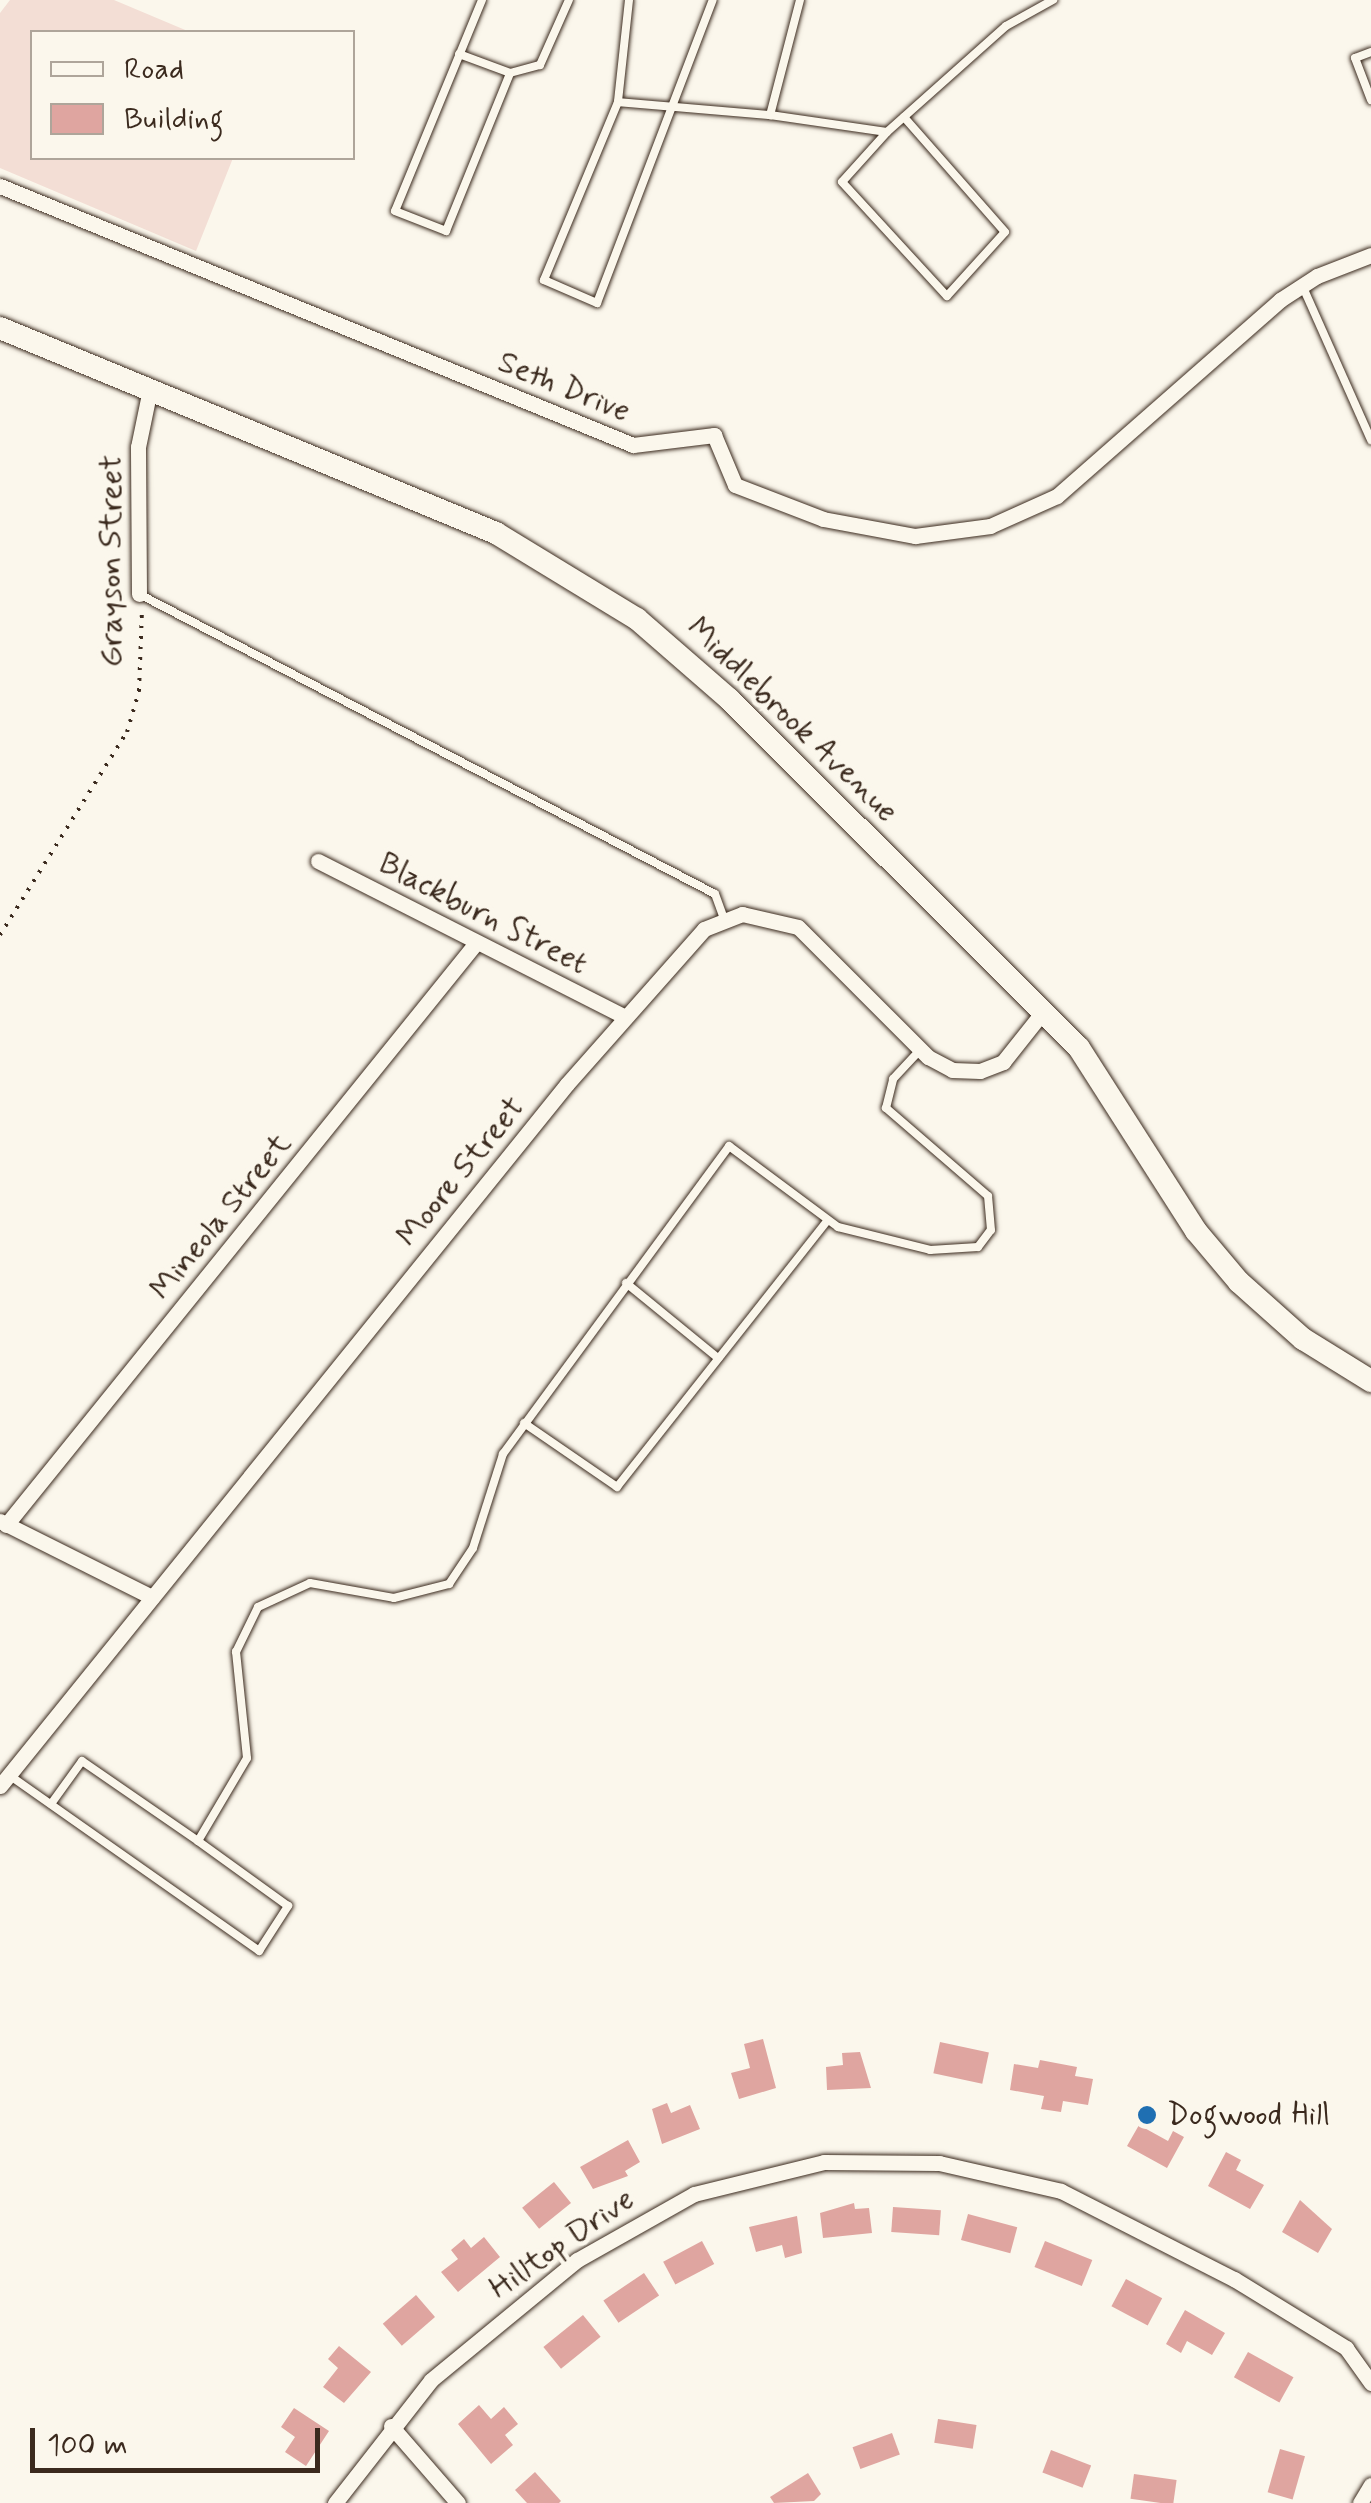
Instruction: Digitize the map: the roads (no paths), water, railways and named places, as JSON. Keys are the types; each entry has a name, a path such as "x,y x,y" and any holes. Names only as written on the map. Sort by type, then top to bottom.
{"main road":[{"name":"Middlebrook Avenue","path":"0,328 458,516 605,596 729,700 1099,1073 1220,1261 1288,1327 1371,1381"}],"street":[{"name":"Seth Drive","path":"0,186 633,445 714,434 736,485 823,519 897,535 990,526 1057,496 1302,285 1371,255"},
{"name":"Grayson Street","path":"140,594 138,448 150,390"},
{"name":"Blackburn Street","path":"318,861 624,1016"},
{"path":"724,919 755,914 798,927 920,1050 946,1068 984,1070 1011,1056 1042,1013"},
{"name":"Moore Street","path":"4,1781 624,1016 698,934 724,919"},
{"name":"Mineola Street","path":"3,1523 476,943"},
{"path":"3,1523 152,1597"},
{"name":"Hilltop Drive","path":"335,2503 391,2426 431,2380 508,2313 633,2223 739,2179 862,2160 970,2167 1072,2196 1298,2318 1349,2351 1371,2383"},
{"path":"391,2426 458,2503"},
{"path":"1360,2503 1371,2485"}],"lane":[{"path":"482,0 395,210 446,232 510,73"},
{"path":"460,54 510,73 540,65 569,0"},
{"path":"629,0 618,102 544,280 597,303 713,0"},
{"path":"770,116 800,0"},
{"path":"904,117 1005,232 947,296 842,182 887,132 1006,26 1053,0"},
{"path":"1371,52 1355,58 1371,100"},
{"path":"618,102 670,112 770,116 887,132"},
{"path":"1302,285 1371,440"},
{"path":"140,594 715,894 724,919"},
{"path":"198,1841 246,1758 236,1652 258,1607 310,1583 394,1598 449,1584 473,1548 489,1484 524,1423 729,1146 826,1222 950,1252 978,1248 991,1230 991,1207 981,1186 886,1108 893,1079 920,1050"},
{"path":"524,1423 617,1487 826,1222"},
{"path":"626,1284 718,1358"},
{"path":"4,1781 51,1804 259,1951 288,1906 82,1762 51,1804"}],"place":[{"name":"Dogwood Hill","path":"1147,2115"}]}
